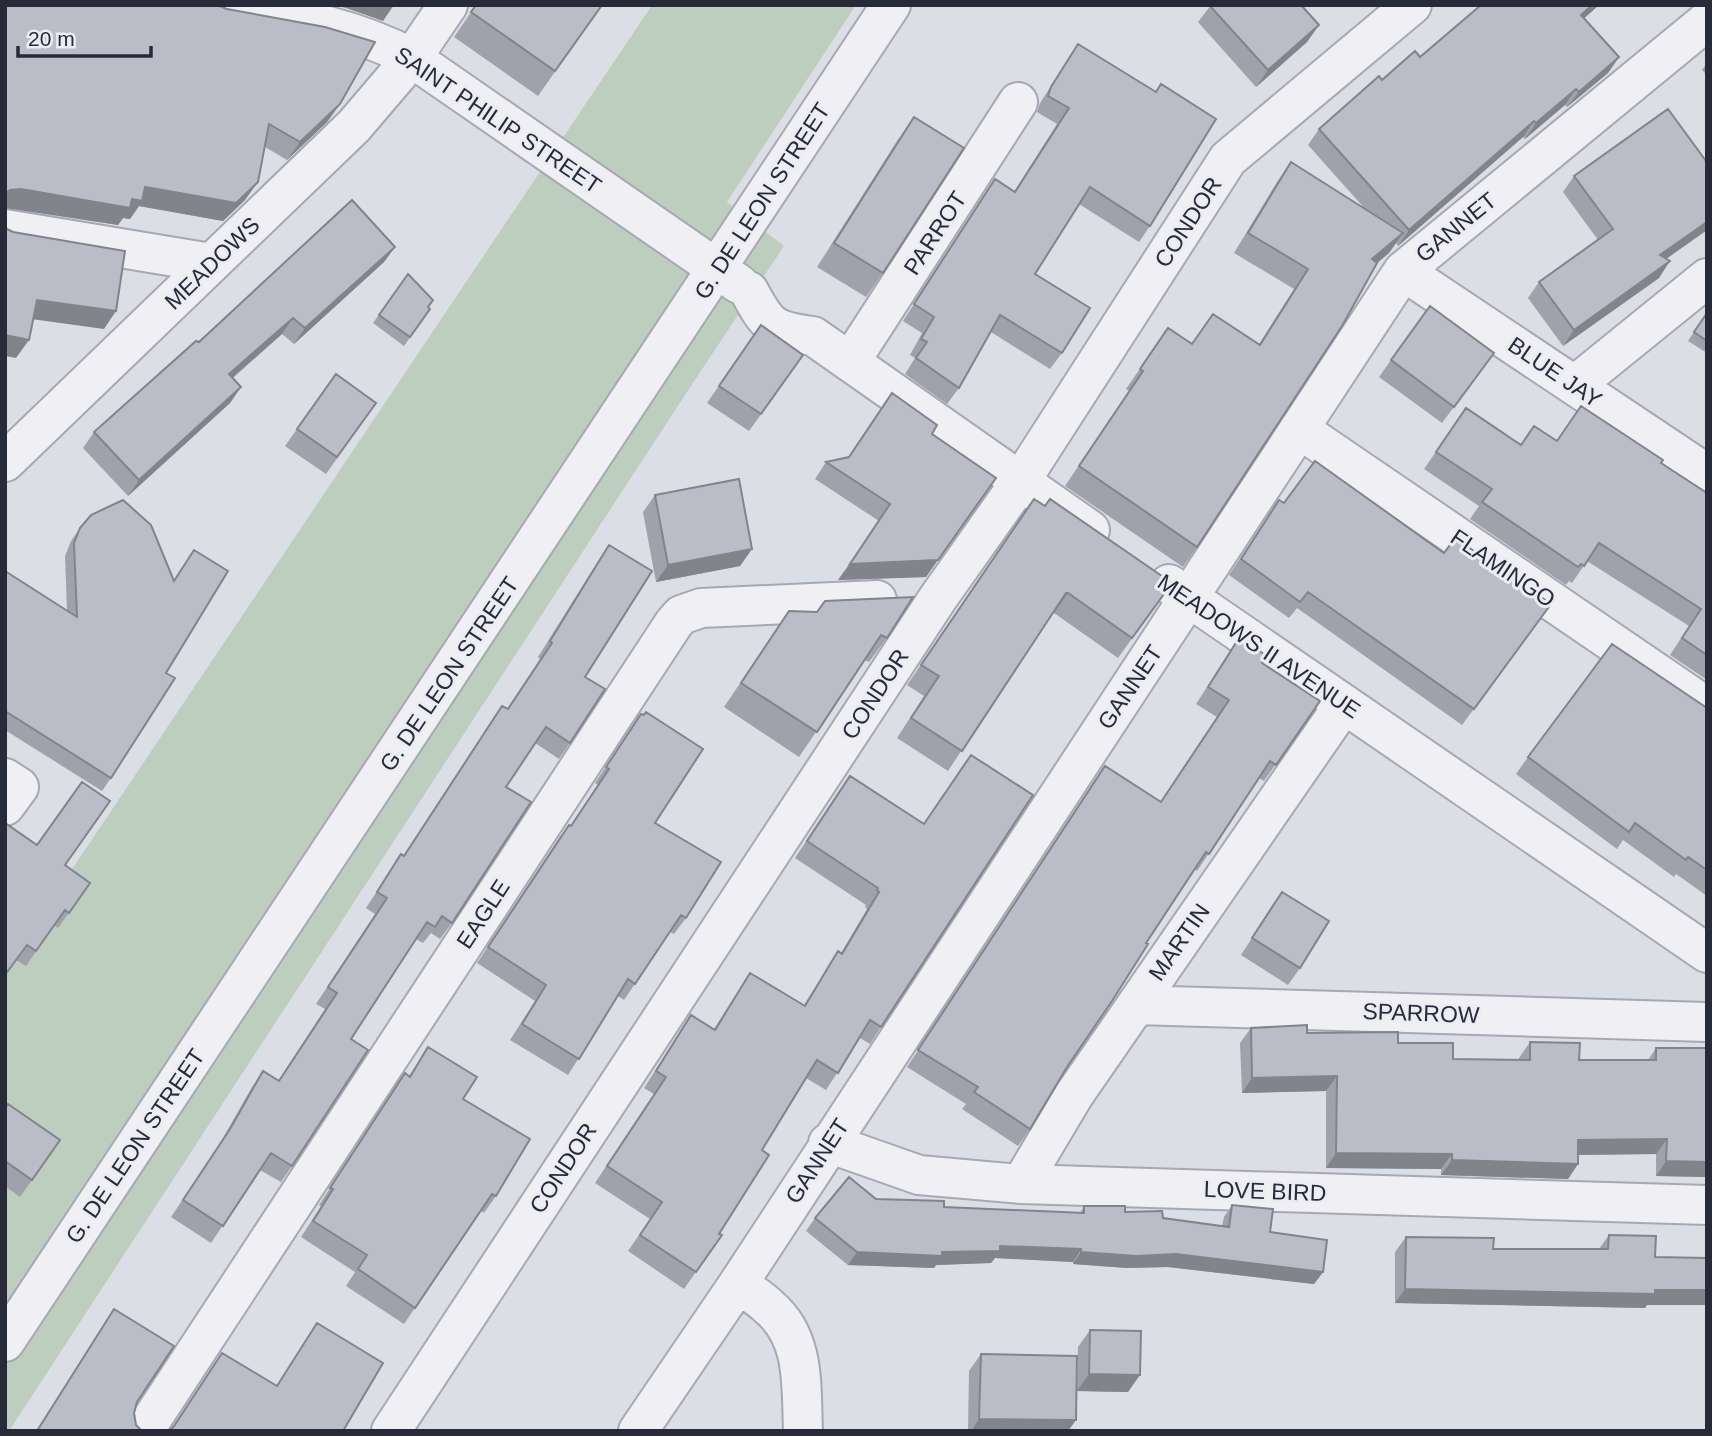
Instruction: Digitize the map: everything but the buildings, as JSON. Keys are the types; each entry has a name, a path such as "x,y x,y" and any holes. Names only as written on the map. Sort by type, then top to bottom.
{"street":[{"name":"SAINT PHILIP STREET","path":"218,5 309,20 347,30 412,58 718,269"},
{"name":"MEADOWS","path":"5,461 354,126 412,58 448,5"},
{"name":"G. DE LEON STREET","path":"5,1342 891,5"},
{"name":"CONDOR","path":"391,1431 938,598 1020,482 1228,159 1412,5"},
{"name":"GANNET","path":"638,1431 738,1284 828,1143 1403,271 1707,22"},
{"name":"PARROT","path":"850,362 1018,102"},
{"path":"5,229 211,263"},
{"name":"MEADOWS II AVENUE","path":"718,269 749,291 778,296 800,311 813,336 1020,482 1707,953"},
{"name":"BLUE JAY","path":"1403,271 1707,474"},
{"path":"1575,385 1707,278"},
{"name":"FLAMINGO","path":"1299,429 1707,707"},
{"name":"EAGLE","path":"144,1431 674,623 691,610 701,608 938,598"},
{"name":"MARTIN","path":"1021,1184 1074,1095 1344,704"},
{"name":"SPARROW","path":"1136,1005 1707,1022"},
{"name":"LOVE BIRD","path":"828,1143 919,1175 1021,1184 1707,1205"},
{"path":"738,1284 770,1307 786,1325 796,1345 800,1368 803,1431"}],"green space":[{"path":"652,5 856,5 727,202 784,246 9,1431 5,1431 5,969"}]}
